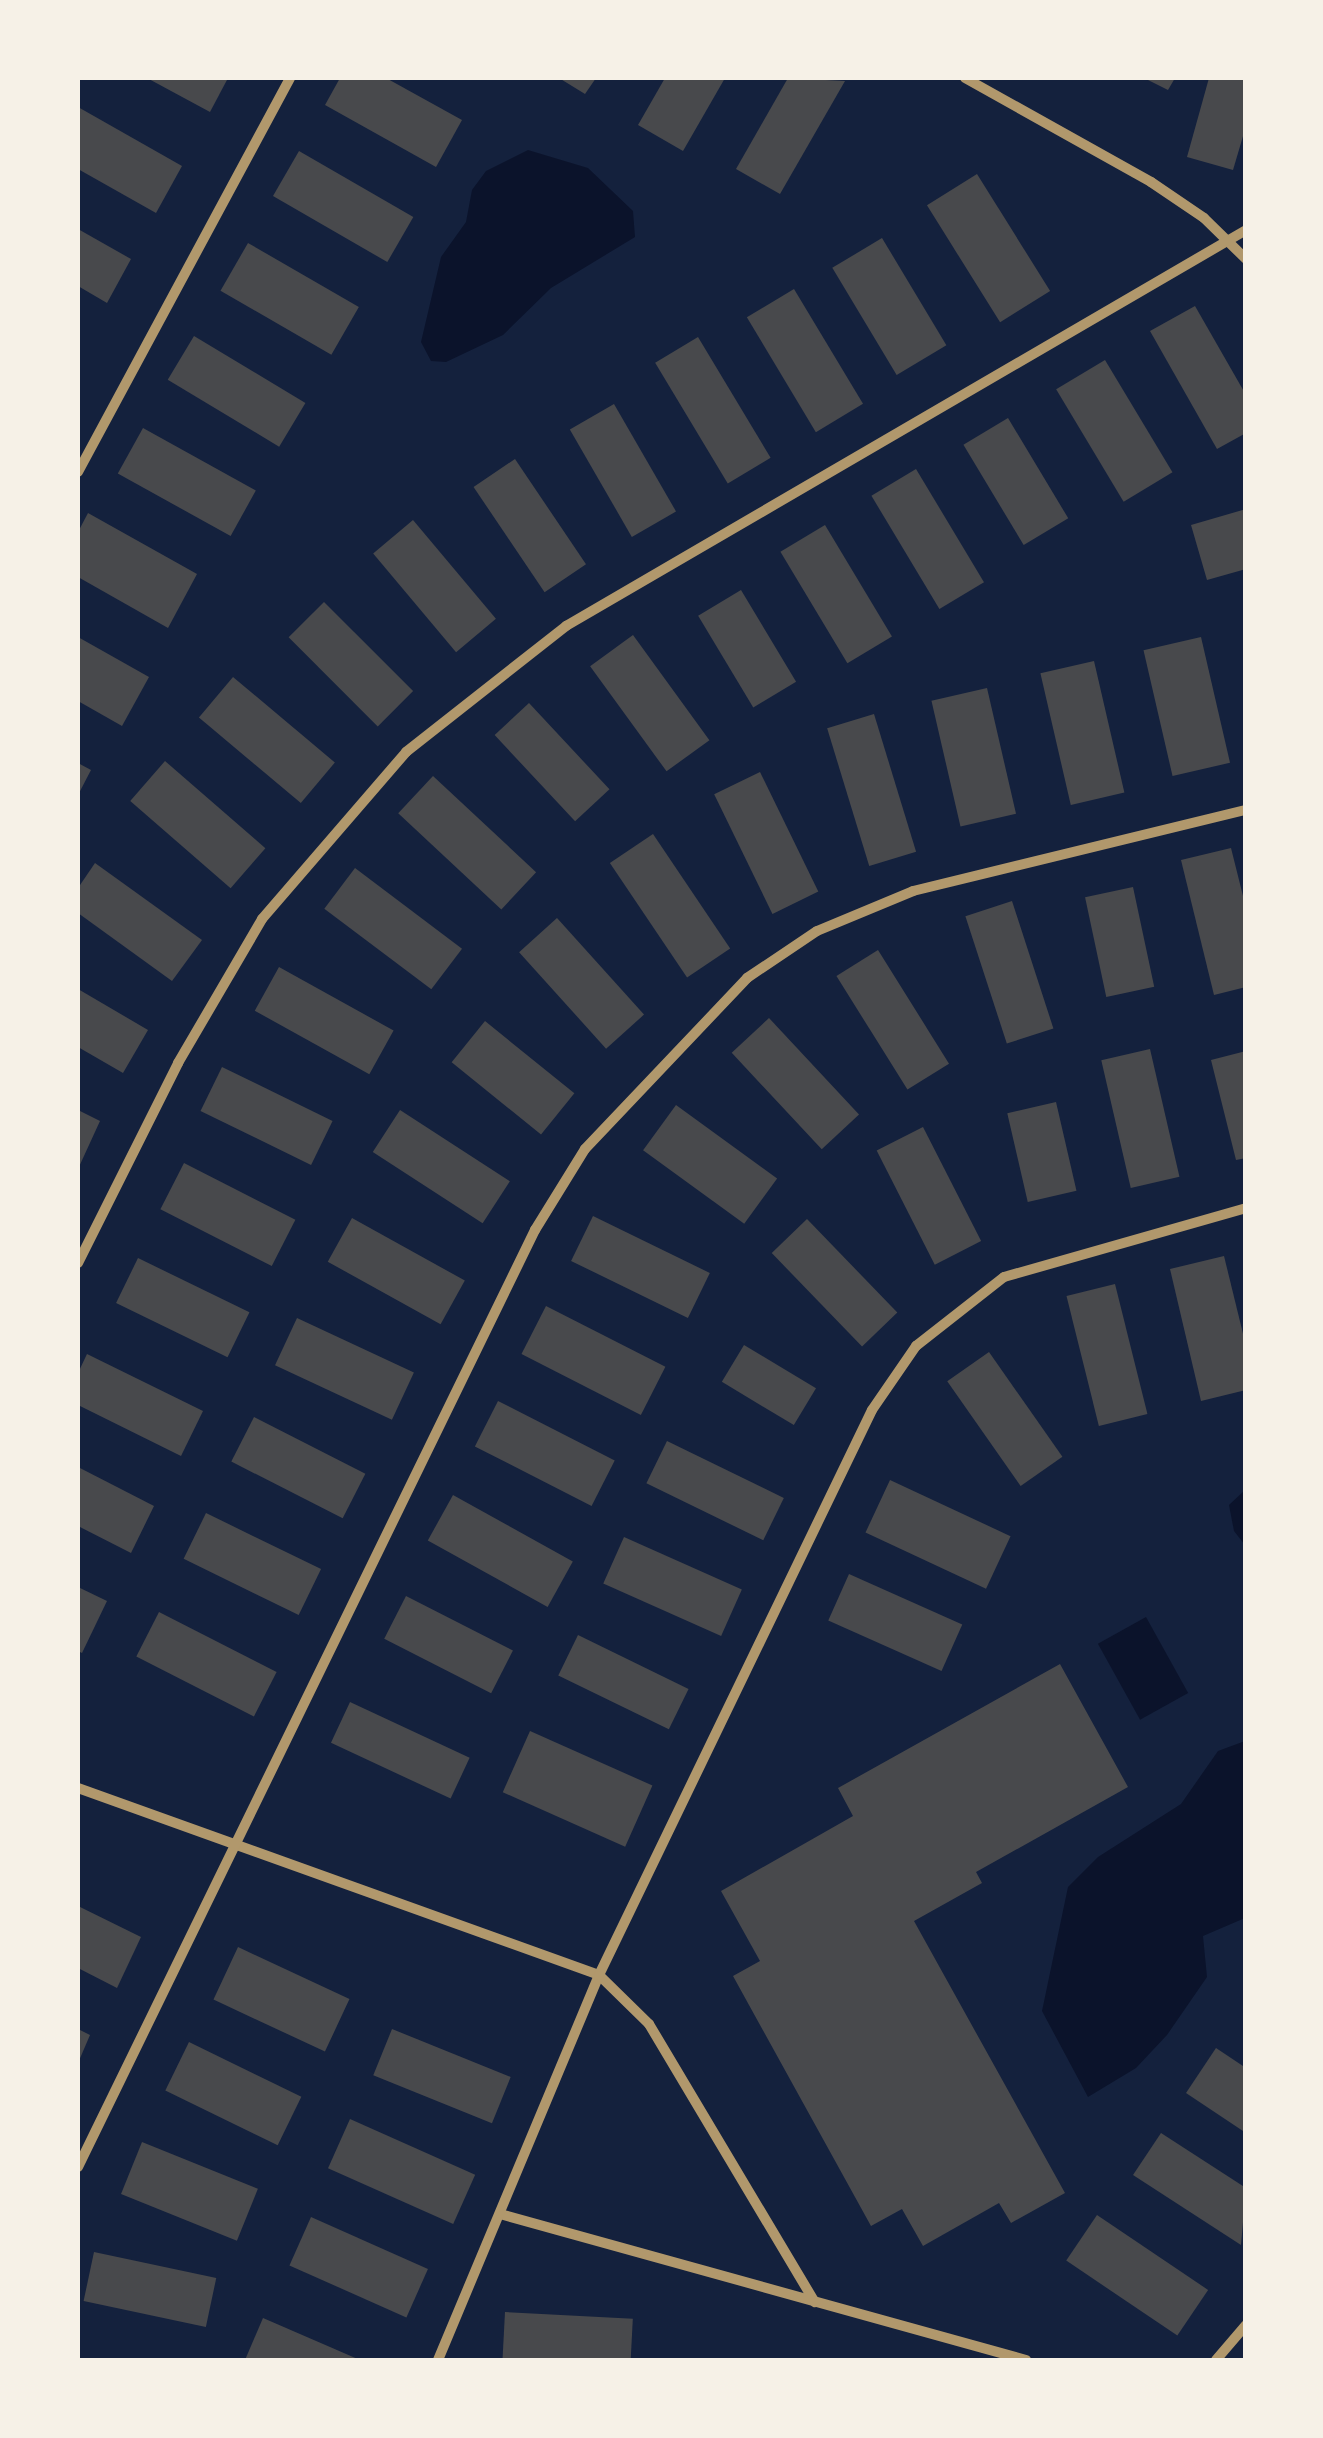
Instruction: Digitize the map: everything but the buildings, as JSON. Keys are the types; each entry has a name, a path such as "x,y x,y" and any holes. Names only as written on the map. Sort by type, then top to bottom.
{"street":[{"path":"78,472 290,78"},
{"path":"965,78 1151,182 1246,259"},
{"path":"78,1263 178,1063 262,919 406,752 566,626 1246,230"},
{"path":"78,2167 534,1230 585,1149 746,978 817,931 912,891 1246,810"},
{"path":"438,2360 599,1976 872,1410 916,1346 1004,1277 1246,1208"},
{"path":"78,1788 599,1976 648,2024 814,2302"},
{"path":"500,2214 1026,2360"},
{"path":"1216,2360 1246,2325"}],"water":[{"path":"528,150 588,168 633,211 635,237 551,288 503,335 446,362 431,361 421,342 441,257 466,222 472,190 486,171"},
{"path":"1245,1490 1245,1545 1234,1531 1229,1505"},
{"path":"1146,1617 1188,1693 1140,1720 1098,1644"},
{"path":"1245,1741 1245,1918 1203,1936 1207,1977 1167,2035 1136,2068 1088,2097 1042,2011 1068,1887 1098,1857 1181,1804 1218,1751"}]}
